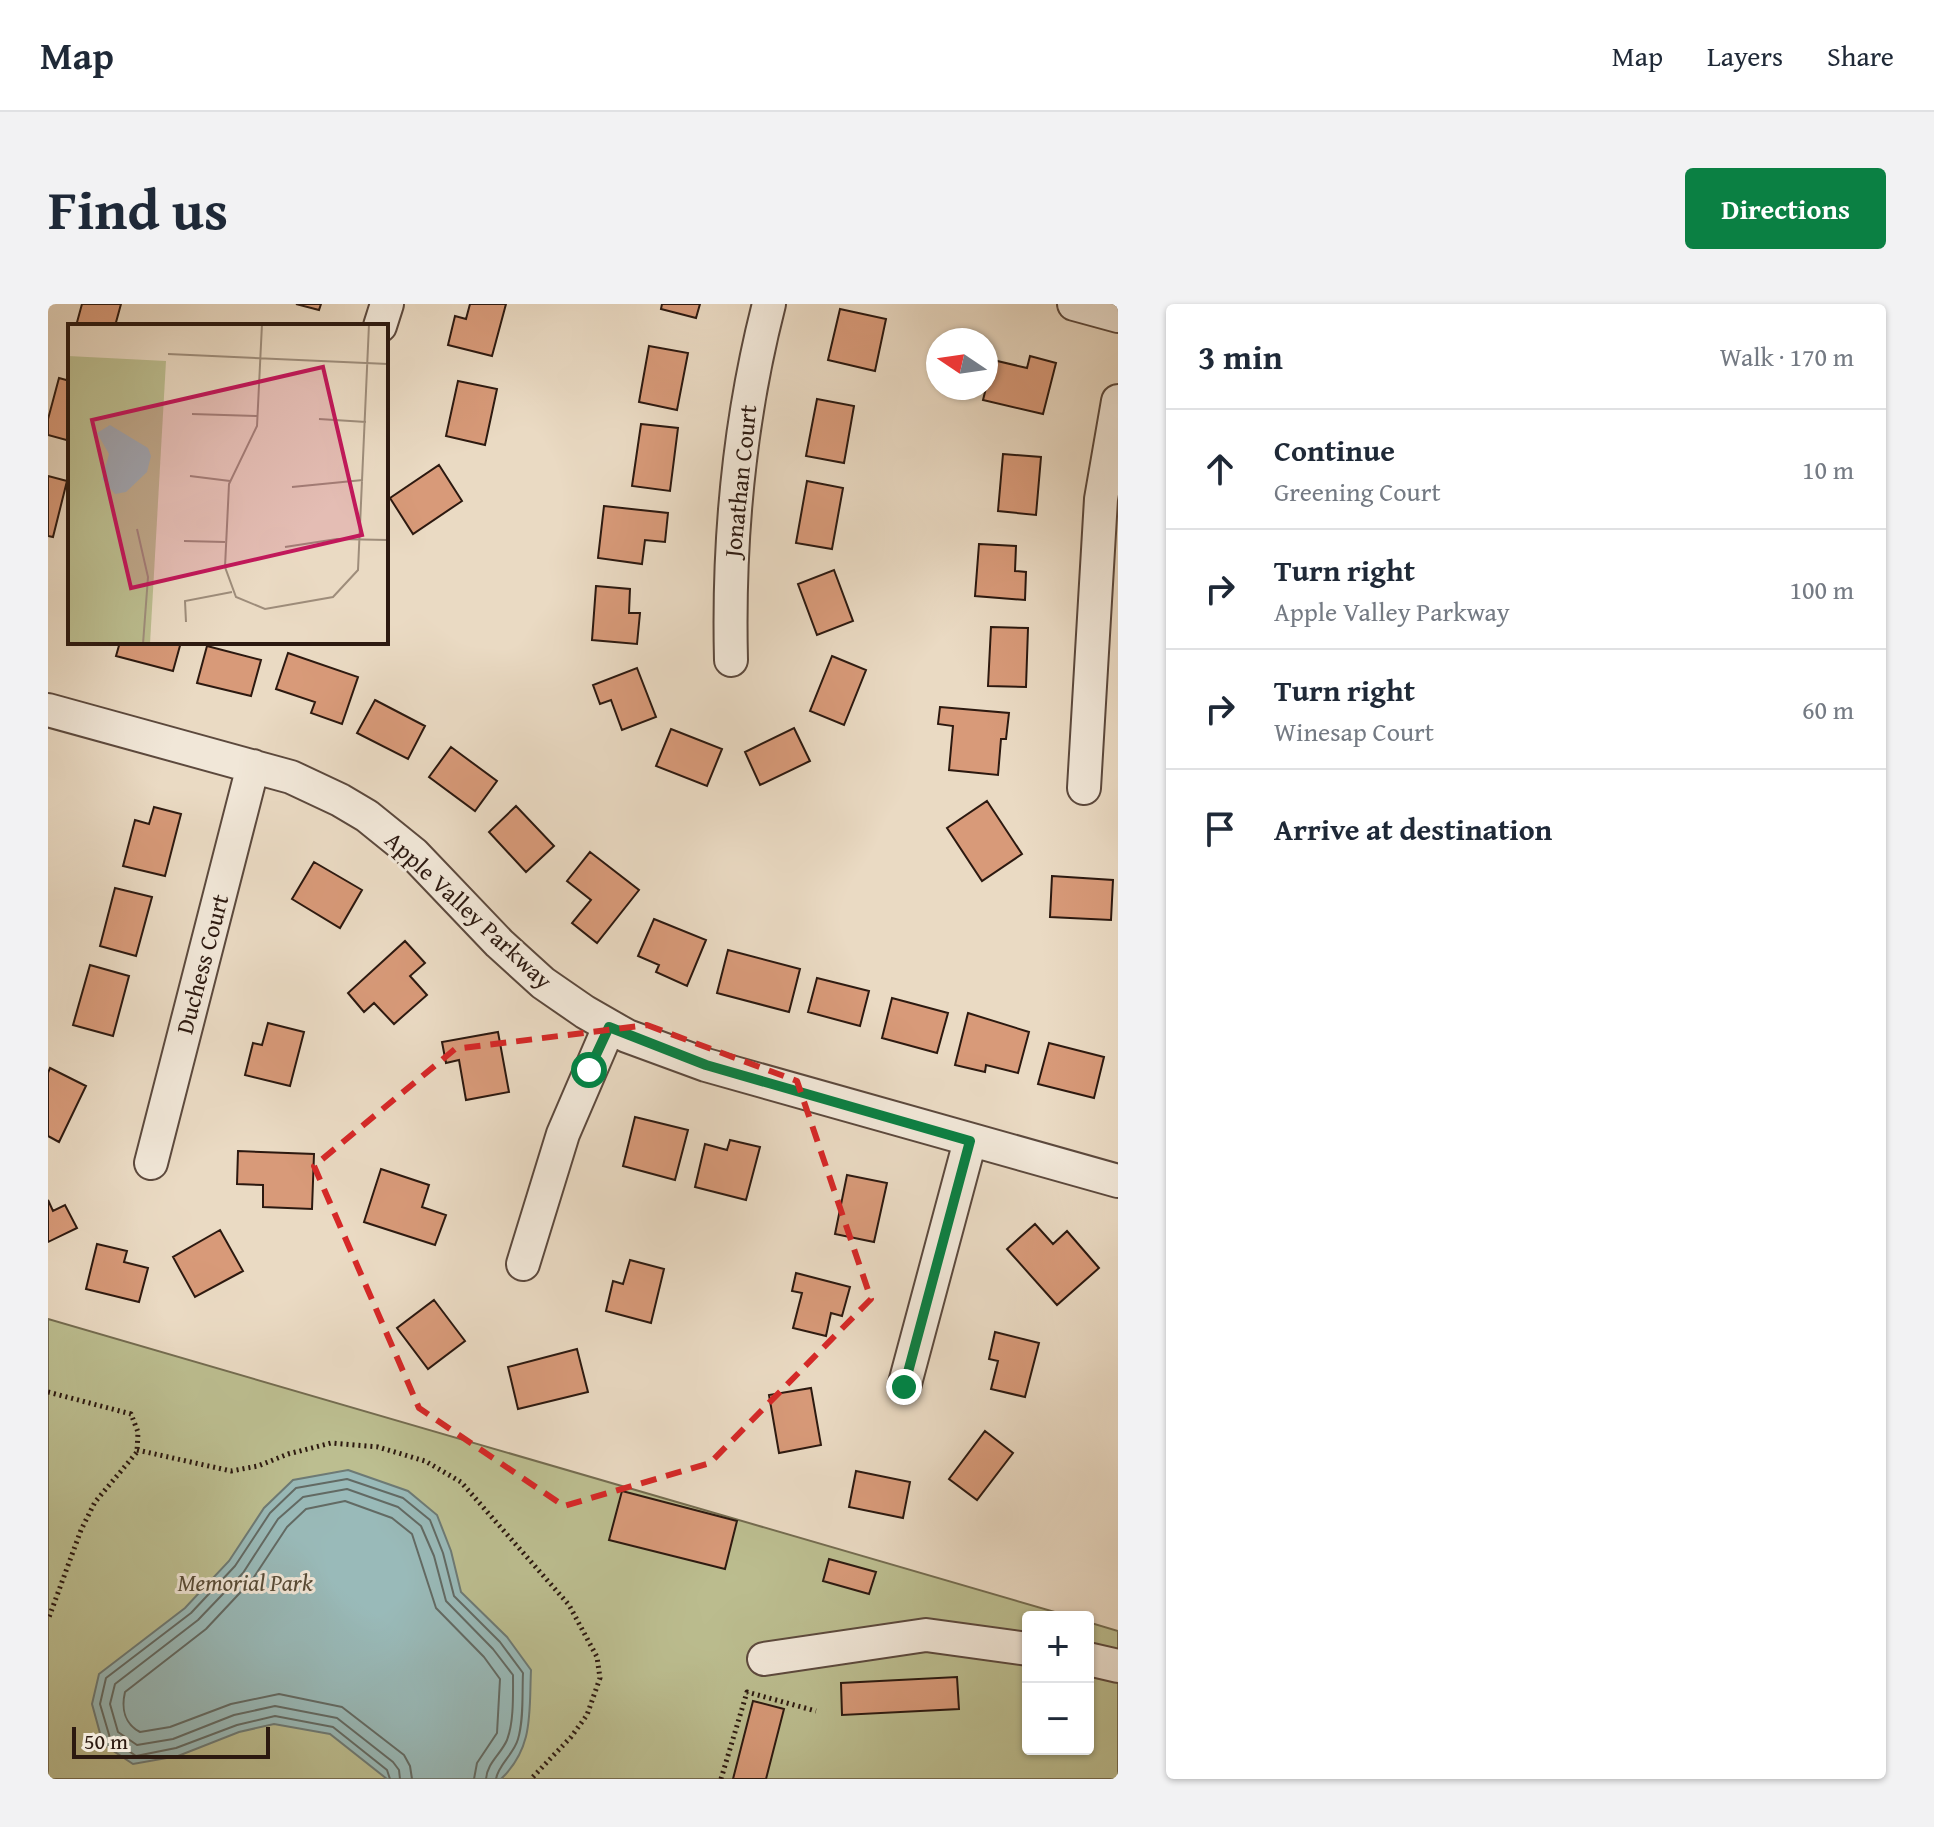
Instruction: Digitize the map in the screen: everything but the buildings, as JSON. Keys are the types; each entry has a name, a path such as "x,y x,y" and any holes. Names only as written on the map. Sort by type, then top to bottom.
{"street":[{"path":"381,324 387,304"},
{"name":"Jonathan Court","path":"731,660 731,556 736,494 753,375 769,304"},
{"path":"1074,304 1118,316"},
{"path":"1084,788 1101,499 1118,401"},
{"name":"Apple Valley Parkway","path":"48,710 253,766 314,786 340,800 390,833 414,854 499,943 543,983 609,1027 706,1065 1118,1181"},
{"name":"Duchess Court","path":"151,1163 253,766"},
{"path":"523,1264 563,1134 609,1027"},
{"path":"904,1387 970,1141"},
{"path":"764,1659 926,1635 1022,1648"},
{"path":"1094,1660 1118,1666"}],"path":[{"path":"48,1392 131,1414 138,1432 137,1450 95,1502 81,1530 48,1620"},
{"path":"137,1450 231,1471 258,1466 288,1454 331,1443 378,1447 425,1461 461,1482 569,1605 597,1657 600,1678 587,1715 571,1737 531,1779"},
{"path":"721,1779 747,1692 816,1711"}],"highlighted area":[{"path":"647,1025 797,1081 871,1299 710,1463 564,1506 419,1408 314,1166 455,1049"}],"green space":[{"name":"Memorial Park","path":"48,1319 1051,1611 1022,1611 1022,1755 1094,1755 1094,1624 1118,1631 1118,1779 48,1779"}],"water":[{"path":"348,1470 408,1491 437,1515 451,1551 461,1592 507,1637 531,1670 528,1729 512,1767 501,1779 387,1779 330,1734 274,1724 239,1732 178,1756 133,1764 103,1744 92,1704 99,1674 185,1608 229,1561 264,1508 293,1480"}],"route":[{"path":"589,1070 609,1027 706,1065 970,1141 904,1387"}]}
